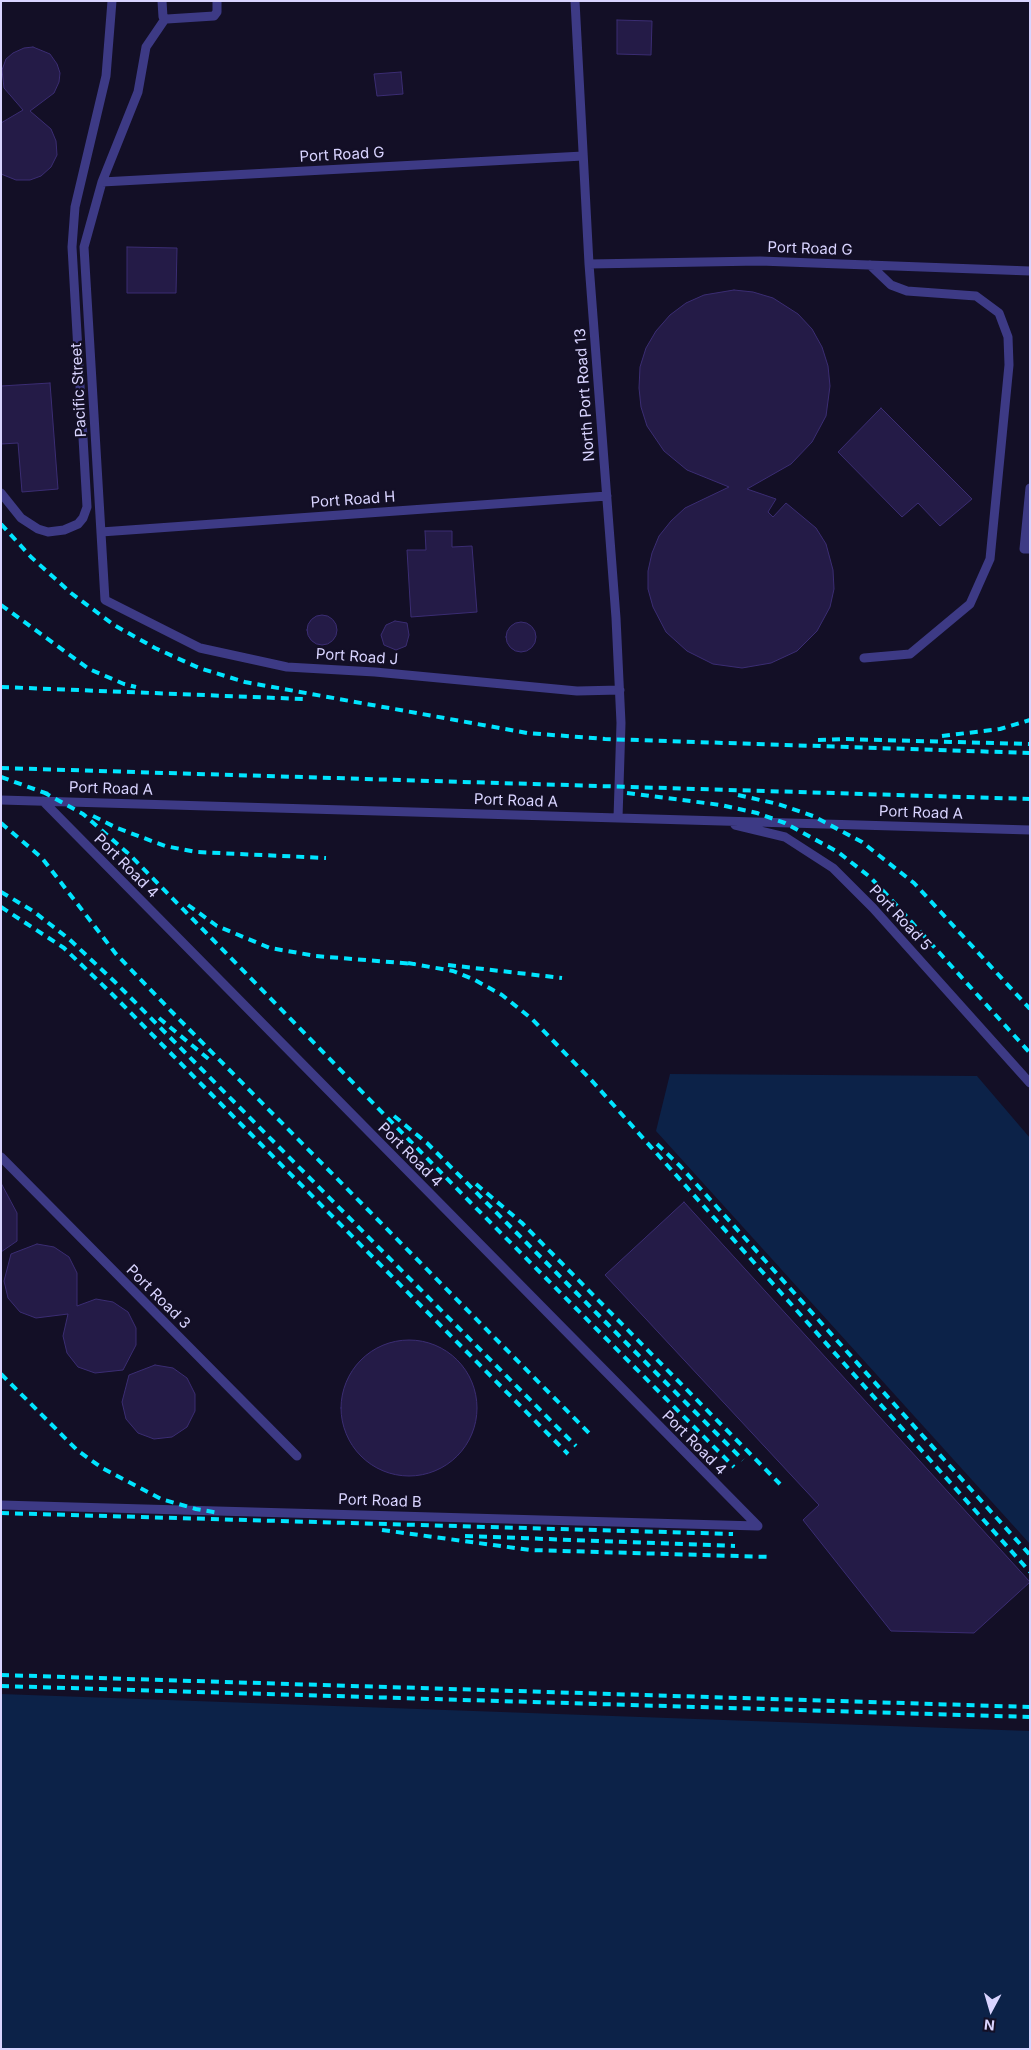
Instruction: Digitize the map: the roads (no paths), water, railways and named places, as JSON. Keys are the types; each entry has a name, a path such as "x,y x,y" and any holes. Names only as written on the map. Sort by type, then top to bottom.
{"lane":[{"path":"1,493 21,518 38,529 48,532 64,530 78,524 83,518 87,507 72,247 75,207 106,76 112,1"},
{"path":"162,1 165,19 214,16 217,12 217,1"},
{"name":"North Port Road 13","path":"575,1 589,264 620,690 621,723 618,818"},
{"name":"Pacific Street","path":"105,600 84,247 102,182 138,92 146,47 165,19"},
{"name":"Port Road G","path":"102,182 583,156"},
{"name":"Port Road G","path":"589,264 760,261 1030,271"},
{"path":"864,658 910,654 970,604 990,559 1009,364 1008,337 999,313 976,296 907,291 891,285 870,265"},
{"path":"1027,549 1030,488"},
{"name":"Port Road H","path":"101,532 606,496"},
{"name":"Port Road J","path":"105,600 200,648 287,667 375,672 577,691 620,690"},
{"name":"Port Road A","path":"1,800 1030,830"},
{"name":"Port Road 4","path":"43,802 758,1526"},
{"name":"Port Road 5","path":"718,821 785,837 833,868 873,908 1030,1083"},
{"name":"Port Road 3","path":"1,1157 297,1456"},
{"name":"Port Road B","path":"1,1504 758,1526"}],"water":[{"path":"670,1074 977,1076 1030,1138 1030,1544 656,1131"},
{"path":"1,1694 1030,1731 1030,2049 1,2049"}],"railway":[{"path":"1,524 31,557 71,593 114,625 155,648 199,668 245,682 527,733 605,739 1030,753"},
{"path":"1,605 89,669 136,687"},
{"path":"1,687 303,699"},
{"path":"942,736 1000,729 1030,720"},
{"path":"818,740 1030,744"},
{"path":"1,768 1030,799"},
{"path":"1,777 48,794"},
{"path":"43,792 83,814 130,855 470,1202 734,1467"},
{"path":"627,793 721,805 757,813 785,823 838,852 870,877 1030,1053"},
{"path":"738,795 778,804 813,816 862,842 914,883 1030,1009"},
{"path":"93,816 117,828 165,846 196,852 326,858"},
{"path":"1,823 42,858 116,954 589,1433"},
{"path":"1,892 33,911 69,939 115,982 576,1446"},
{"path":"188,905 217,926 270,948 316,956 415,964"},
{"path":"1,907 64,948 112,994 568,1454"},
{"path":"408,963 453,971 473,979 502,995 532,1019 593,1082 1030,1572"},
{"path":"448,965 562,978"},
{"path":"159,1018 211,1061"},
{"path":"394,1116 427,1143 743,1460"},
{"path":"657,1144 680,1166 1030,1555"},
{"path":"476,1184 522,1223 780,1484"},
{"path":"1,1374 77,1450 102,1468 161,1499 196,1509 219,1513"},
{"path":"1,1513 733,1534"},
{"path":"382,1530 530,1550 771,1557"},
{"path":"465,1536 735,1546"},
{"path":"1,1675 1030,1707"},
{"path":"1,1686 1030,1717"}]}
